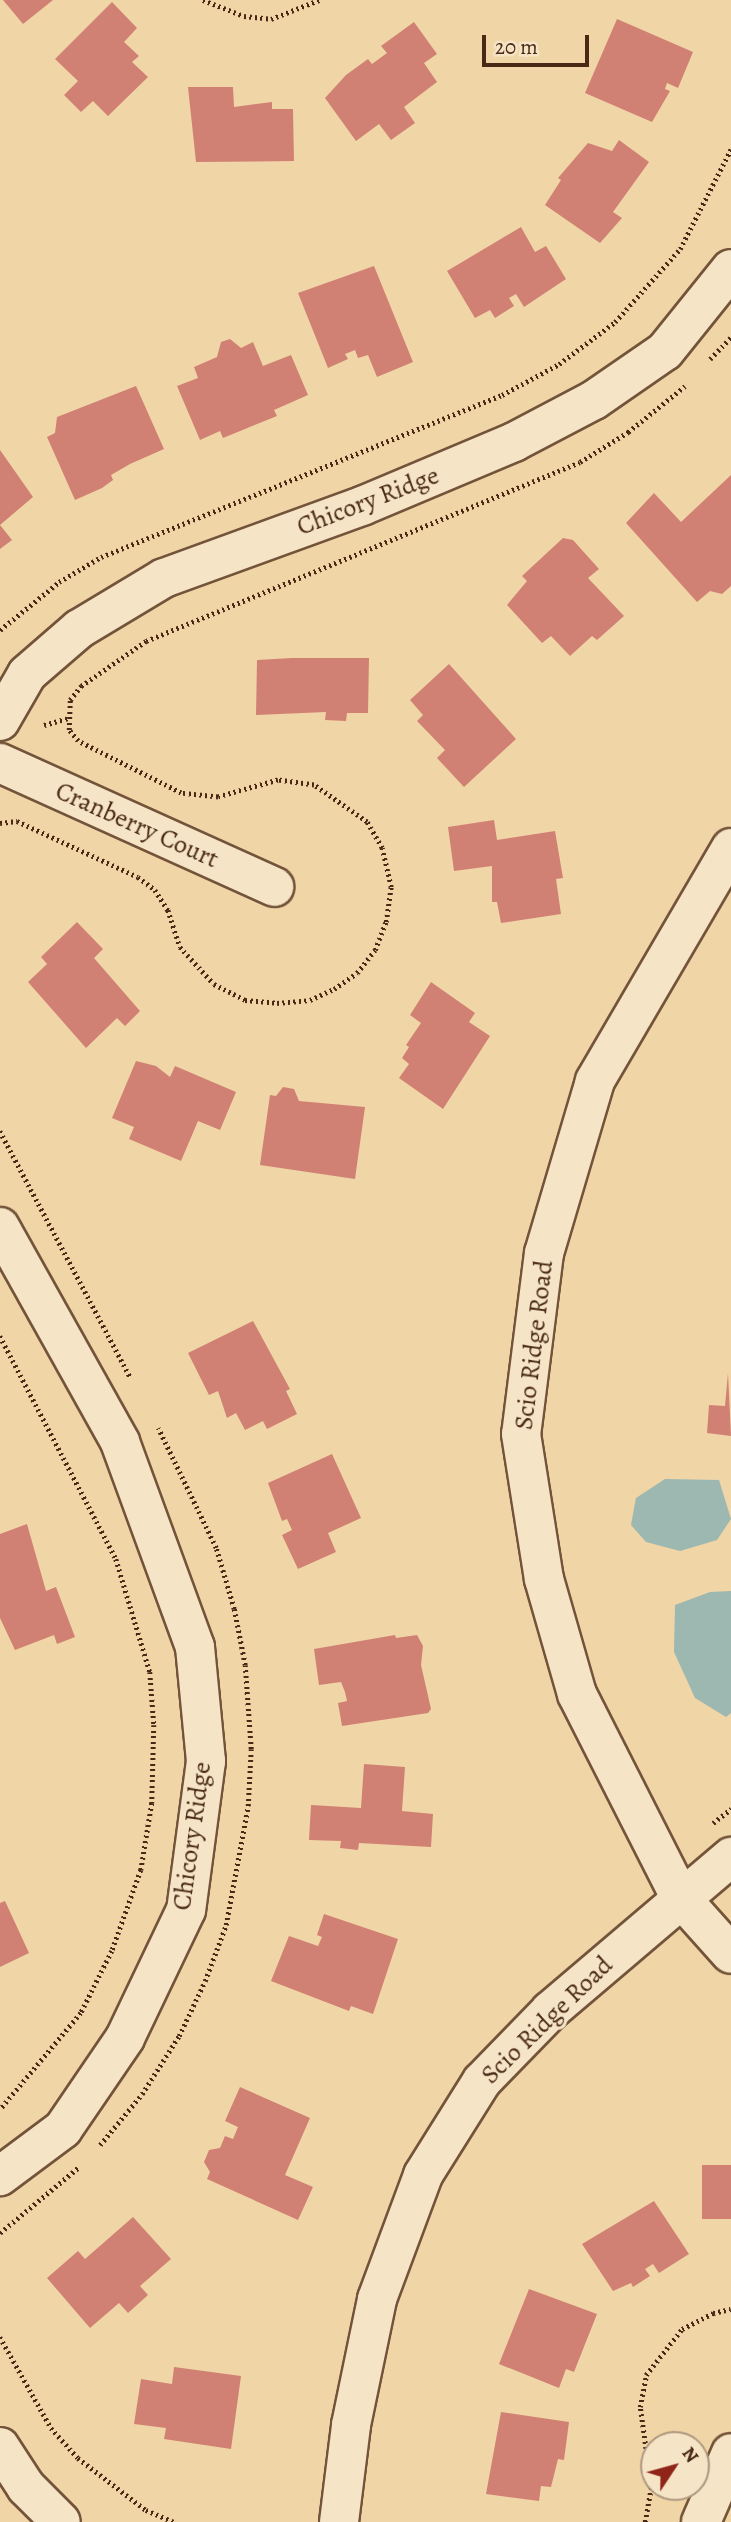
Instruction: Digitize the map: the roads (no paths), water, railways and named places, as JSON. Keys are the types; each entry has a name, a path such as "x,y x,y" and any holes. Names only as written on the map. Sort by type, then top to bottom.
{"street":[{"name":"Chicory Ridge","path":"0,720 27,674 79,629 164,578 387,495 514,442 594,400 665,351 731,270"},
{"name":"Cranberry Court","path":"0,763 274,887"},
{"name":"Scio Ridge Road","path":"731,848 596,1081 544,1253 521,1434 544,1579 577,1694 680,1897 731,1954"},
{"name":"Chicory Ridge","path":"0,1227 120,1443 195,1647 206,1761 186,1910 125,2038 63,2129 0,2176"},
{"path":"680,1897 731,1857"},
{"name":"Scio Ridge Road","path":"339,2522 351,2425 377,2299 423,2175 482,2081 550,2011 680,1897"},
{"path":"0,2447 26,2487 61,2522"},
{"path":"701,2522 731,2453"}],"water":[{"path":"665,1479 719,1480 731,1519 717,1540 680,1551 646,1542 631,1525 636,1498"},
{"path":"731,1591 731,1713 726,1717 695,1698 674,1652 675,1605 710,1592"}]}
